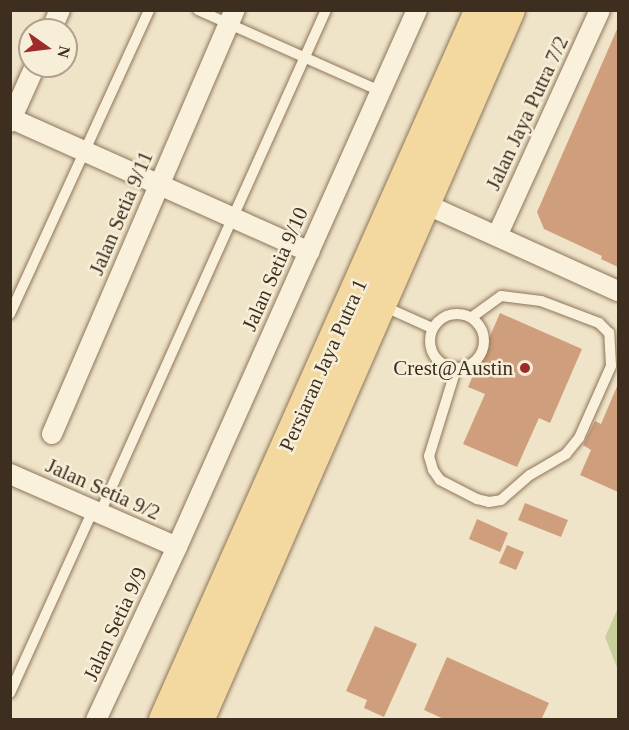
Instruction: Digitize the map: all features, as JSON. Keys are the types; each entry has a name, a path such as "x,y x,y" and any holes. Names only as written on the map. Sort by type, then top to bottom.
{"main road":[{"name":"Persiaran Jaya Putra 1","path":"165,720 480,10"},
{"name":"Persiaran Jaya Putra 1","path":"198,720 509,10"}],"street":[{"name":"Jalan Setia 9/10","path":"177,547 417,10"},
{"name":"Jalan Jaya Putra 7/2","path":"497,236 600,10"},
{"name":"Jalan Setia 9/11","path":"52,434 232,17"},
{"path":"30,78 11,120 309,252"},
{"path":"423,203 618,291"},
{"name":"Jalan Setia 9/2","path":"13,482 96,512 177,547"},
{"name":"Jalan Setia 9/9","path":"96,720 177,547"}],"lane":[{"path":"10,314 149,10"},
{"path":"198,10 232,17 305,58 382,92"},
{"path":"10,693 233,218 326,10"},
{"path":"456,369 429,456 433,470 440,480 489,502 501,500 538,470 566,454 579,438 611,366 609,333 599,323 541,301 501,296 472,318"},
{"path":"380,305 432,328"},
{"path":"454,313 472,318 483,332 483,349 472,363 456,369 439,362 433,355 429,337 432,328 437,321 454,313"}],"green space":[{"path":"618,608 618,670 605,637"}],"building":[{"path":"618,27 618,267 601,259 602,256 544,229 537,212"},
{"name":"Crest@Austin","path":"500,313 582,349 550,423 539,418 517,467 463,444 485,394 468,387"},
{"path":"618,384 618,492 580,475 591,450 583,445 595,421 601,424"},
{"path":"525,503 568,520 561,537 518,520"},
{"path":"477,519 508,533 500,552 469,539"},
{"path":"507,545 524,552 516,570 499,563"},
{"path":"375,626 417,644 384,717 364,708 367,700 346,691"},
{"path":"447,657 549,703 541,720 446,720 424,710"}],"place":[{"name":"Crest@Austin","path":"525,368"}]}
